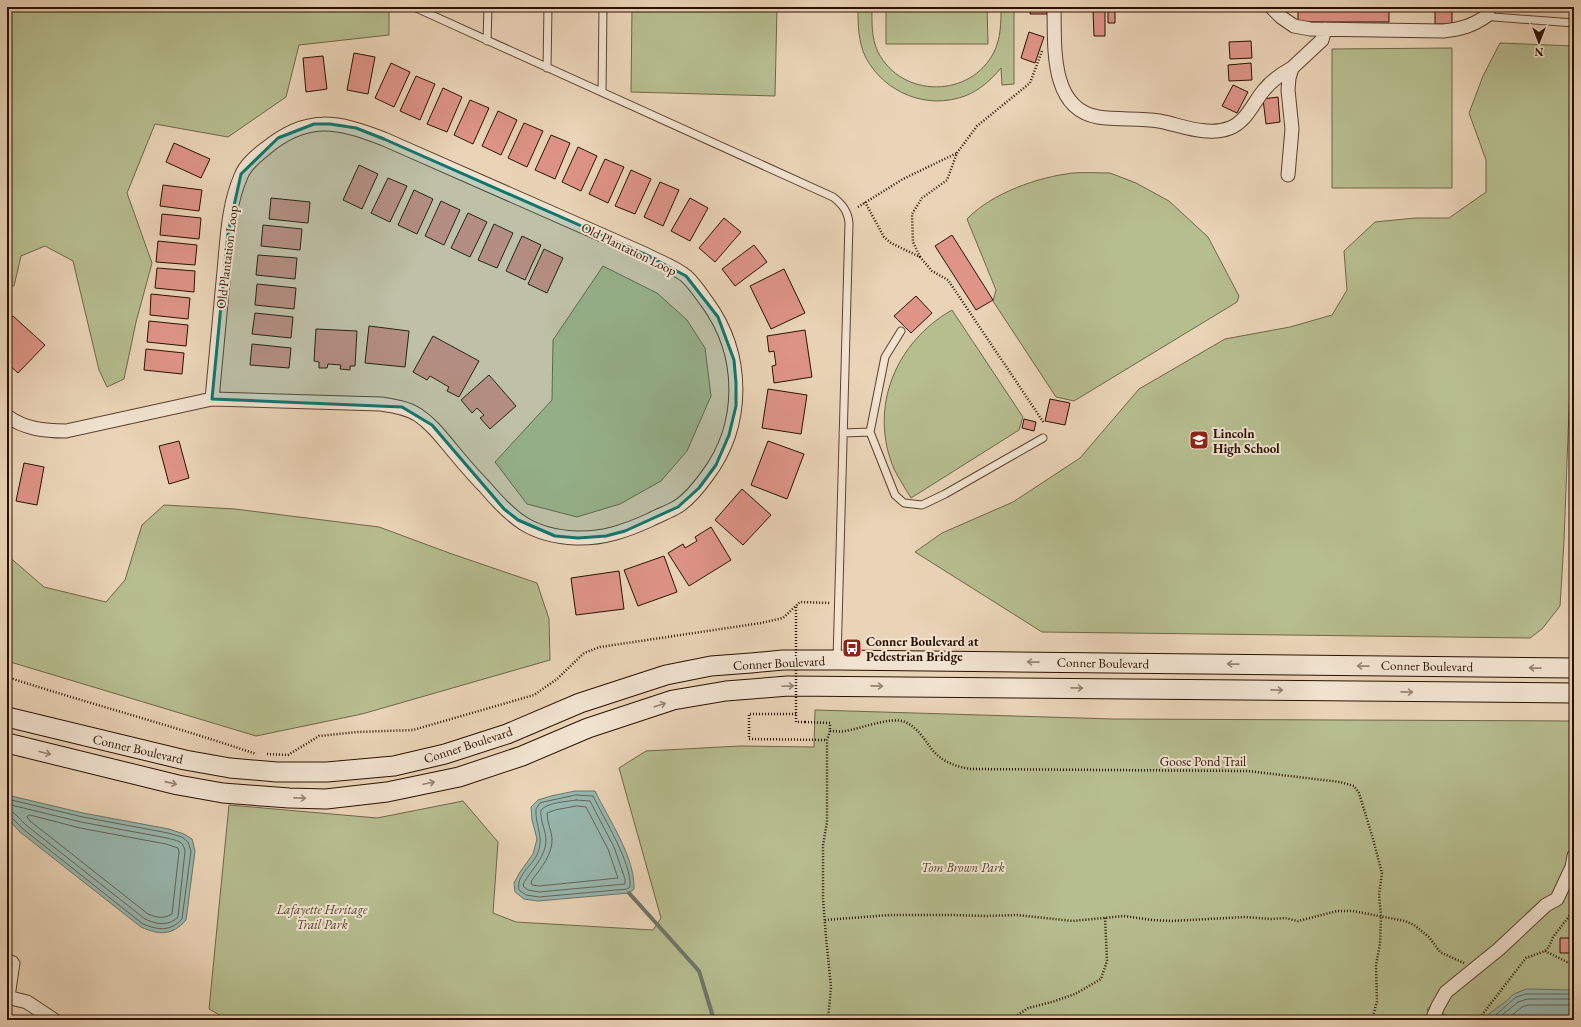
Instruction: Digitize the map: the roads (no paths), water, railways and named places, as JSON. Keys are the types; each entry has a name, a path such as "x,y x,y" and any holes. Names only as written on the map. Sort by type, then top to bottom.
{"main road":[{"name":"Conner Boulevard","path":"7,717 192,762 230,768 277,772 327,772 394,766 445,754 507,734 580,703 666,675 711,666 751,662 783,660 837,660 1574,668"},
{"path":"837,660 838,686"},
{"name":"Conner Boulevard","path":"7,743 185,786 223,793 326,799 387,792 459,777 522,756 588,728 673,700 726,691 788,686 838,686 1574,693"}],"street":[{"path":"1054,7 1056,58 1059,77 1069,99 1076,107 1086,113 1098,117 1153,120 1182,127 1220,131 1231,128 1239,122 1251,110 1270,83 1292,68 1322,40 1325,29"},
{"path":"1271,7 1281,17 1294,26 1310,29 1460,30 1474,24 1486,11"},
{"path":"1288,175 1292,129 1288,90 1292,68"},
{"name":"Old Plantation Loop","path":"7,416 29,428 48,431 66,431 212,399 381,404 402,407 417,414 432,425 504,509 518,520 534,530 555,536 578,538 606,536 625,531 678,507 699,488 716,465 729,435 736,406 736,382 734,360 728,339 718,317 686,276 645,254 384,139 356,128 330,124 314,124 278,138 255,157 241,174 234,196 228,233 212,399"},
{"path":"1432,1020 1446,992 1499,949 1546,905 1557,899 1572,867 1574,856"},
{"path":"9,997 27,1002 54,1020"}],"lane":[{"path":"414,7 830,196 840,202 846,210 849,223 837,660"},
{"path":"487,41 488,7"},
{"path":"547,68 548,7"},
{"path":"602,7 602,92"},
{"path":"1486,11 1498,18 1574,23"},
{"path":"901,331 885,357 870,432 895,495 904,503 922,505 945,494 1043,438"},
{"path":"843,433 870,432"},
{"path":"7,958 14,960 16,963 9,997"}],"water":[{"path":"575,791 595,791 626,852 633,877 634,889 629,893 538,901 524,899 515,892 514,883 533,854 537,839 532,820 531,807 538,800"},
{"path":"7,795 83,813 169,829 184,834 192,839 195,851 186,920 176,929 159,933 141,927 20,832 7,818"},
{"path":"1526,989 1574,990 1574,1020 1485,1020 1490,1013 1514,994"},
{"path":"1429,1007 1446,1015 1472,1020 1443,1020 1427,1010"}],"waterway":[{"path":"629,893 699,971 714,1020"}],"place":[{"name":"Lincoln High School","path":"1199,440"},
{"name":"Conner Boulevard at Pedestrian Bridge","path":"852,648"}],"park label":[{"name":"Tom Brown Park","path":"963,867"},
{"name":"Lafayette Heritage Trail Park","path":"322,916"}]}
